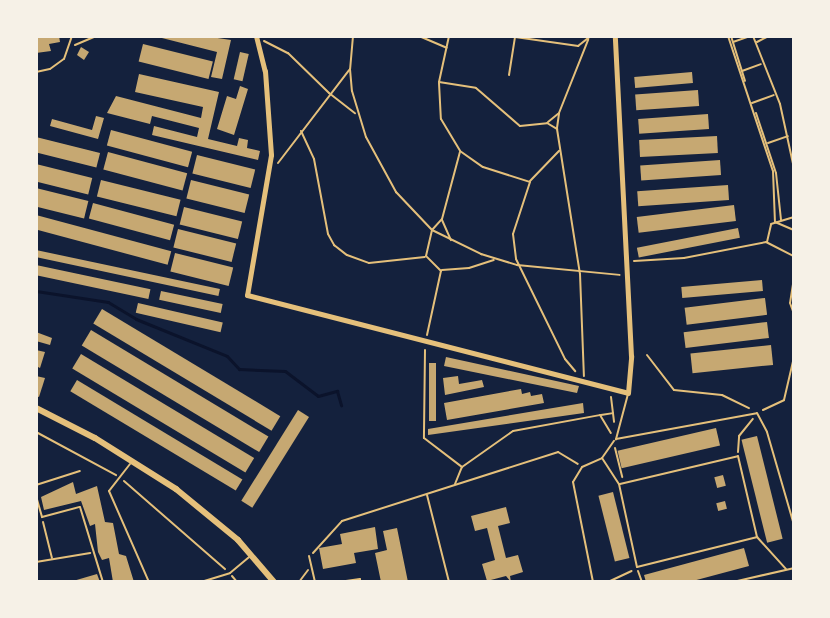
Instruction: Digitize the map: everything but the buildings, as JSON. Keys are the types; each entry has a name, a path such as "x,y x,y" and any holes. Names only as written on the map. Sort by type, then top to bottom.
{"street":[{"path":"257,37 265,71 271,155 247,295 628,393 631,356 615,36"},
{"path":"36,408 133,460 205,511 252,554 274,582"}],"lane":[{"path":"36,72 50,69 64,59 72,36"},
{"path":"593,582 572,491 573,482 582,467 602,458 615,441 628,393"},
{"path":"615,441 757,413 767,432 794,525"},
{"path":"619,484 738,456 757,537 786,569"},
{"path":"602,458 619,484 637,567 757,537"},
{"path":"133,460 109,491 149,582"},
{"path":"36,485 80,471"},
{"path":"36,496 42,517 80,507 103,582"},
{"path":"201,582 230,573 252,554"},
{"path":"309,556 315,582"},
{"path":"733,582 794,568"},
{"path":"339,582 360,579 360,582"}],"path":[{"path":"68,48 96,36"},
{"path":"353,36 350,69 357,115 396,192 432,230 495,260 580,274 625,275"},
{"path":"419,36 447,48"},
{"path":"449,36 439,82 441,119 460,151 483,167 530,182"},
{"path":"508,36 578,46 589,38"},
{"path":"729,36 776,173 781,220"},
{"path":"729,36 773,171 775,222"},
{"path":"733,42 751,36 756,42 789,135 794,168"},
{"path":"756,42 769,36"},
{"path":"257,37 288,53 357,115"},
{"path":"509,75 515,37"},
{"path":"584,382 580,274 557,129 559,113 589,38"},
{"path":"742,71 762,64"},
{"path":"269,176 350,69"},
{"path":"439,82 476,88 520,126 547,123 559,113"},
{"path":"752,103 776,95"},
{"path":"547,123 557,129"},
{"path":"301,131 314,159 328,234 334,245 347,255 369,263 426,256"},
{"path":"766,143 789,135"},
{"path":"561,149 530,182 513,234 517,265 565,359 584,382"},
{"path":"426,256 432,230 442,219 460,151"},
{"path":"766,242 771,224 794,217"},
{"path":"442,219 451,241"},
{"path":"775,222 794,230"},
{"path":"624,262 684,258 766,242 794,256"},
{"path":"426,256 441,271"},
{"path":"441,271 469,268 495,260"},
{"path":"441,271 425,341 424,438 462,467"},
{"path":"794,278 790,303 794,314"},
{"path":"647,355 674,390 722,395 757,413"},
{"path":"738,456 739,436 757,413 784,400 794,357"},
{"path":"789,381 794,380"},
{"path":"611,389 615,441 624,483"},
{"path":"454,485 462,467 513,431 613,413"},
{"path":"600,415 615,441"},
{"path":"36,432 120,478 237,582"},
{"path":"309,556 342,521 558,452 582,467"},
{"path":"80,471 88,459"},
{"path":"426,494 449,582"},
{"path":"42,517 52,558"},
{"path":"36,562 94,552"},
{"path":"299,582 312,567"},
{"path":"608,582 620,579 637,567 642,582"}],"waterway":[{"path":"36,291 108,302 136,319 227,356 239,369 285,371 318,396 337,391 341,405"}]}
